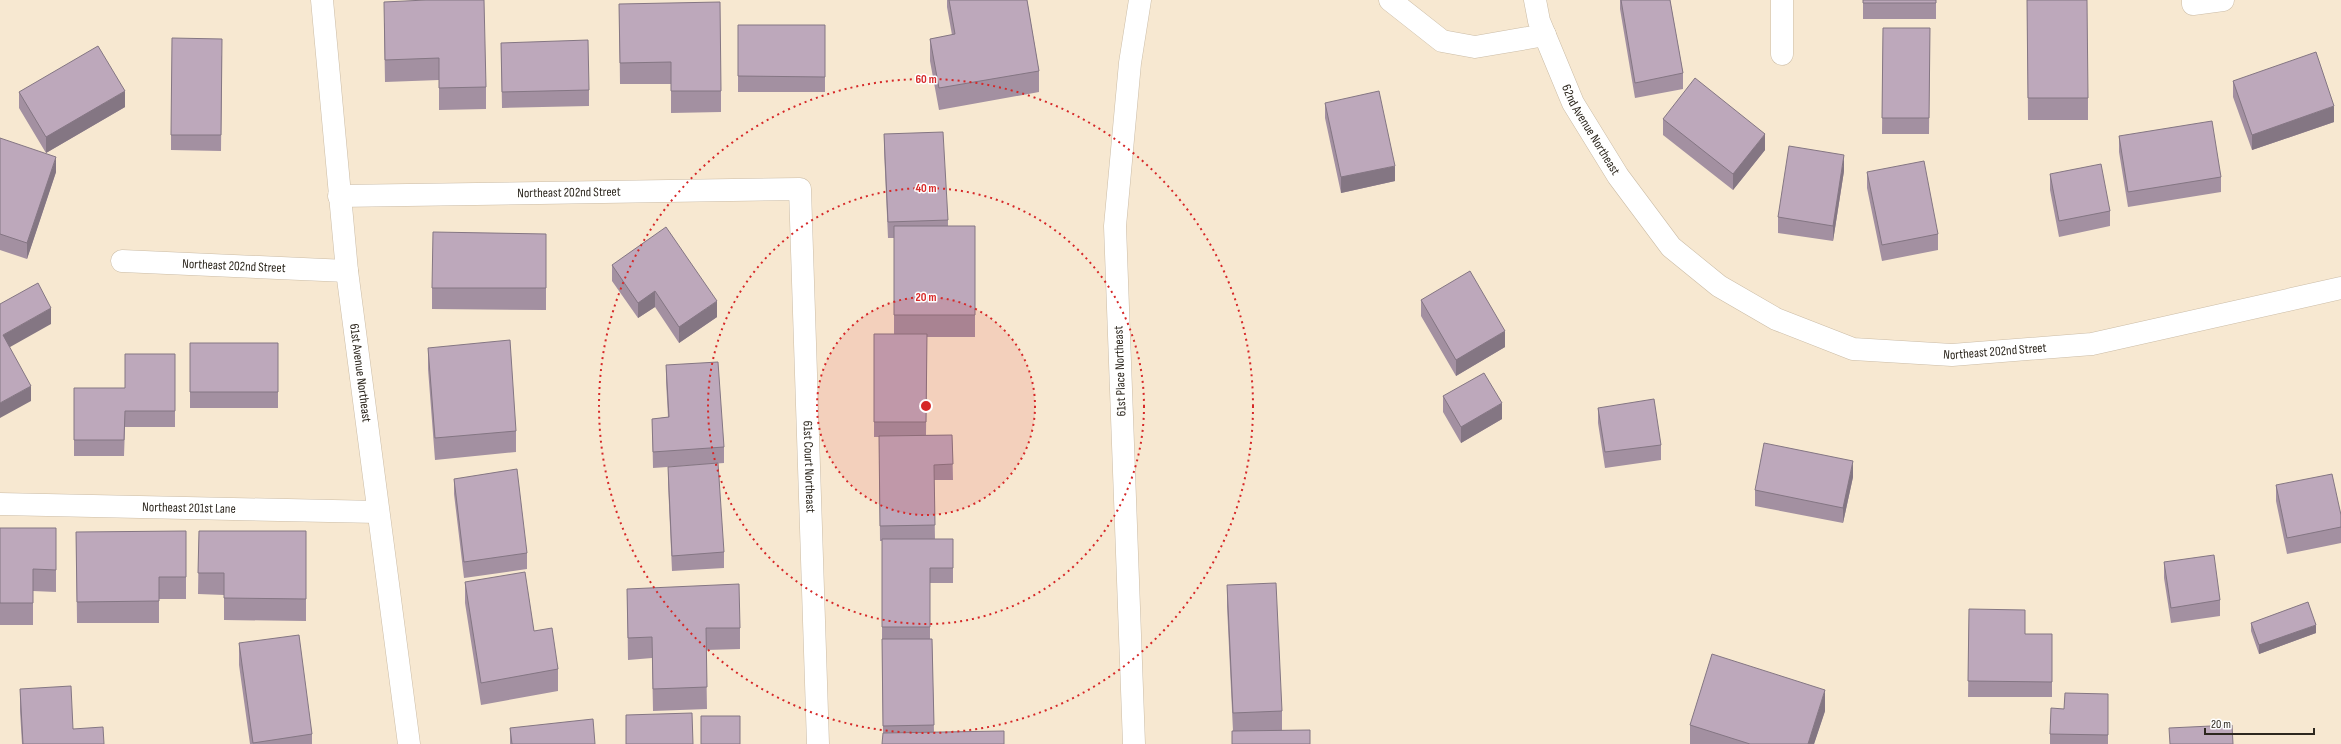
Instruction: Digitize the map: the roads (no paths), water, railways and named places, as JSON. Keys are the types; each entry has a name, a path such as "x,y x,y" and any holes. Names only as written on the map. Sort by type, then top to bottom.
{"street":[{"name":"61st Avenue Northeast","path":"322,0 346,270 408,744"},
{"name":"61st Place Northeast","path":"1134,744 1115,226 1130,63 1140,0"},
{"path":"1390,0 1442,41 1475,48 1545,35"},
{"name":"62nd Avenue Northeast","path":"1535,0 1539,21 1573,103 1618,176 1671,247"},
{"path":"1782,0 1782,54"},
{"path":"2193,2 2223,0"},
{"name":"Northeast 202nd Street","path":"339,196 800,189"},
{"name":"61st Court Northeast","path":"800,189 818,744"},
{"name":"Northeast 202nd Street","path":"1671,247 1719,286 1776,319 1853,349 1952,355 2092,344 2340,292"},
{"name":"Northeast 202nd Street","path":"122,261 346,270"},
{"name":"Northeast 201st Lane","path":"0,504 378,512"}]}
